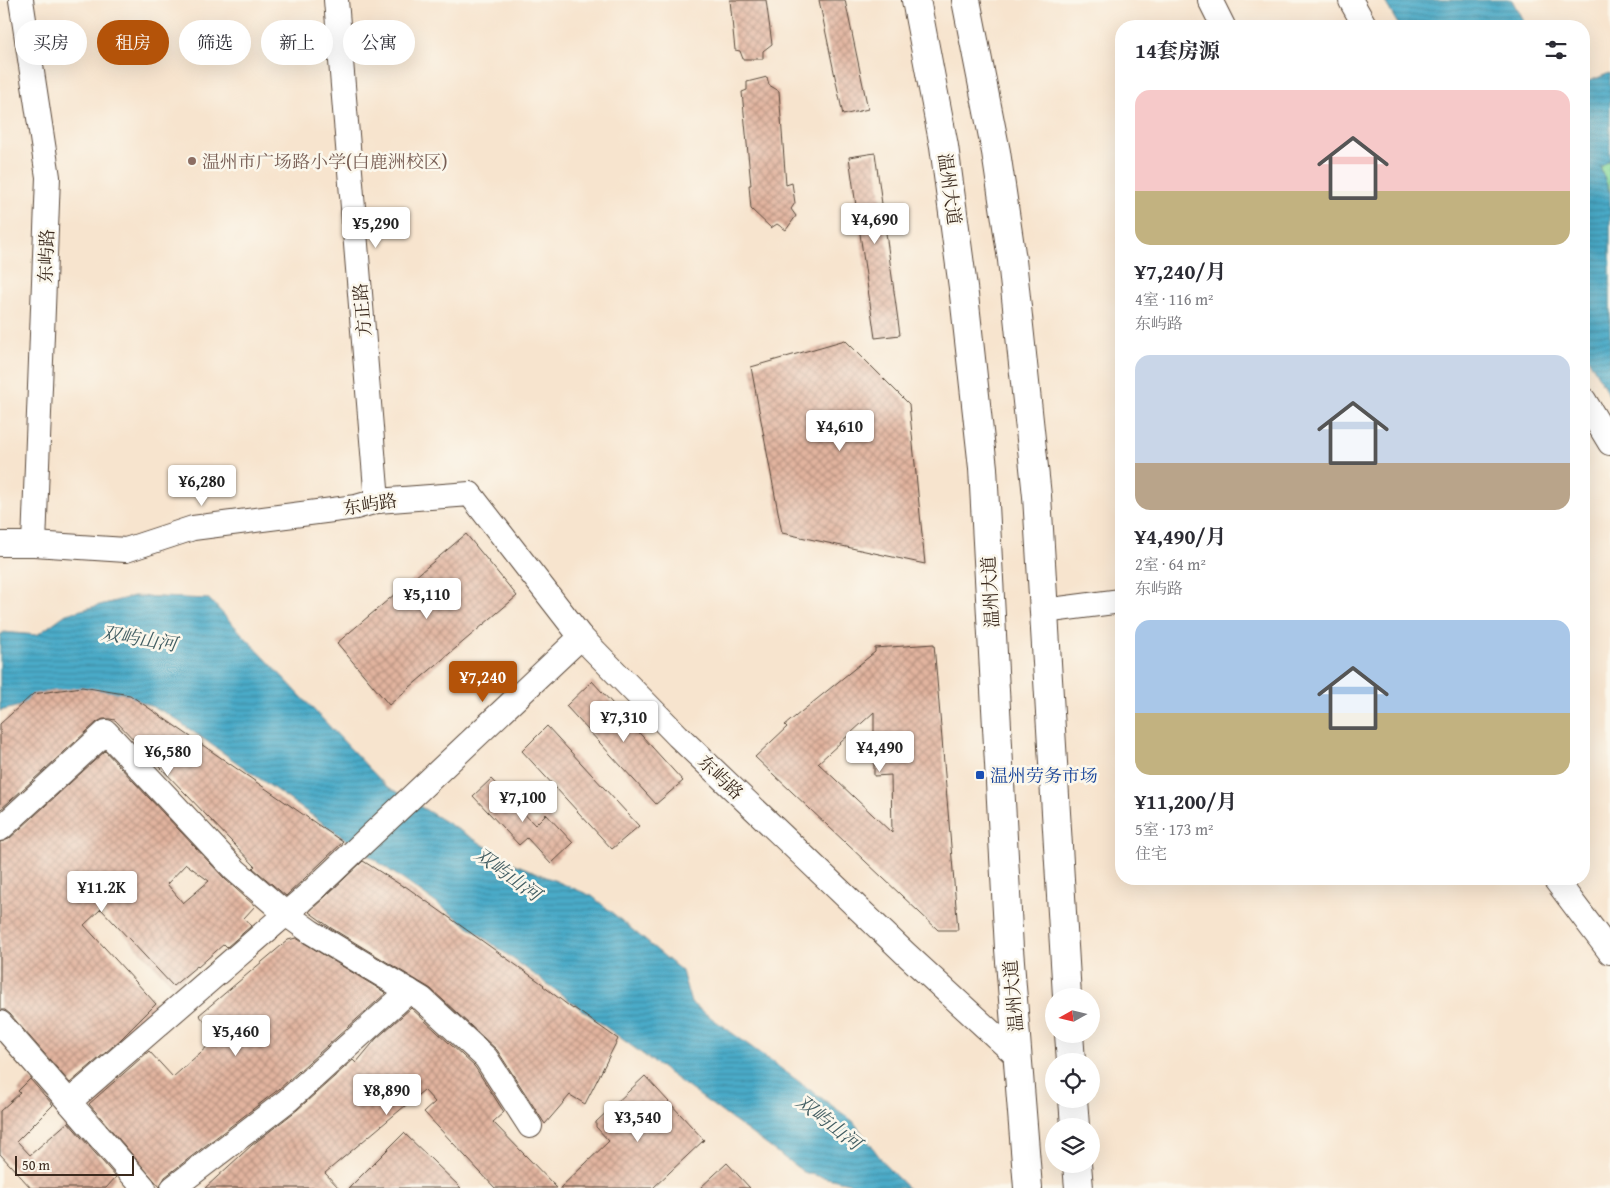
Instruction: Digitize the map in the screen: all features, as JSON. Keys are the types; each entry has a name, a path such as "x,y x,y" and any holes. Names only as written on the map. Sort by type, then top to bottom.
{"main road":[{"name":"温州大道","path":"916,0 944,146 964,295 983,468 1009,949 1028,1188"},
{"path":"966,0 996,152 1012,260 1037,496 1067,988"},
{"path":"1078,1173 1079,1188"}],"street":[{"name":"东屿路","path":"21,0 48,178 34,544 126,550 193,528 356,507 377,501 470,494 582,637 693,750 906,954 1018,1057"},
{"name":"方正路","path":"336,0 377,501"},
{"path":"1210,0 1220,20"},
{"path":"1351,2 1362,20"},
{"path":"1590,410 1610,443"},
{"path":"0,544 34,544"},
{"path":"1044,611 1115,602"},
{"path":"69,1102 286,914 582,637"},
{"path":"0,829 106,732 235,870 286,914 311,932 422,999 486,1058 530,1126"},
{"path":"1560,885 1610,952"},
{"path":"173,1188 288,1100 409,991"},
{"path":"0,1023 144,1188"}],"green space":[{"path":"1610,160 1610,193 1600,167"}],"water":[{"path":"1384,0 1512,0 1523,20 1396,20"},
{"path":"1610,73 1610,160 1600,167 1610,193 1610,397 1590,362 1590,81"},
{"name":"双屿山河","path":"134,596 209,599 385,785 513,863 592,896 682,971 691,1003 853,1121 887,1167 908,1188 854,1188 849,1183 805,1173 446,910 168,714 122,693 59,696 0,711 0,635 4,632 37,635 66,614"}],"building":[{"path":"730,0 766,0 772,44 763,51 763,59 743,59 740,51 735,50"},
{"path":"819,0 845,0 868,109 843,115"},
{"path":"767,77 769,85 779,91 786,185 792,183 795,203 791,209 796,216 786,230 777,224 771,228 751,209 749,185 751,185 742,92 747,90 747,82"},
{"path":"875,153 900,335 875,338 849,157"},
{"path":"845,340 909,404 925,564 782,533 751,367"},
{"path":"466,534 517,596 389,705 337,643"},
{"path":"934,644 958,930 938,930 755,757 787,727 785,725 875,652 875,648","holes":["874,712 874,776 891,775 892,833 818,763"]},
{"path":"592,681 683,781 656,804 566,706"},
{"path":"82,687 130,695 343,842 286,896 253,868 255,866 115,720 110,719 103,719 97,722 0,810 0,724 33,694"},
{"path":"547,726 639,826 612,849 522,751"},
{"path":"105,751 225,879 255,906 244,918 251,926 227,947 224,944 173,986 101,909 84,925 156,1004 120,1040 70,1083 10,1014 5,1010 0,1010 0,842 9,839","holes":["186,864 209,881 183,903 167,884"]},
{"path":"491,779 535,825 546,814 573,843 551,864 527,838 519,845 473,796"},
{"path":"363,861 405,886 544,985 573,1009 618,1039 585,1104 570,1095 545,1124 497,1050 431,989 331,928 309,912"},
{"path":"296,938 386,993 279,1089 165,1177 160,1187 89,1104 149,1051 173,1077 218,1037 199,1015 288,940"},
{"path":"411,1008 475,1067 504,1112 493,1122 557,1188 495,1188 424,1112 435,1102 424,1090 325,1173 339,1188 205,1188 252,1145 297,1110 353,1060 356,1063 376,1039"},
{"path":"645,1076 704,1140 653,1188 560,1188 609,1141 596,1127 596,1122"},
{"path":"30,1079 53,1105 17,1141 30,1155 68,1122 116,1177 106,1188 31,1188 0,1154 0,1111 20,1093 18,1091"},
{"path":"404,1133 461,1188 349,1188"},
{"path":"727,1163 750,1188 700,1188"}],"place":[{"name":"温州市广场路小学(白鹿洲校区)","path":"192,161"},
{"name":"温州劳务市场","path":"980,775"}]}
